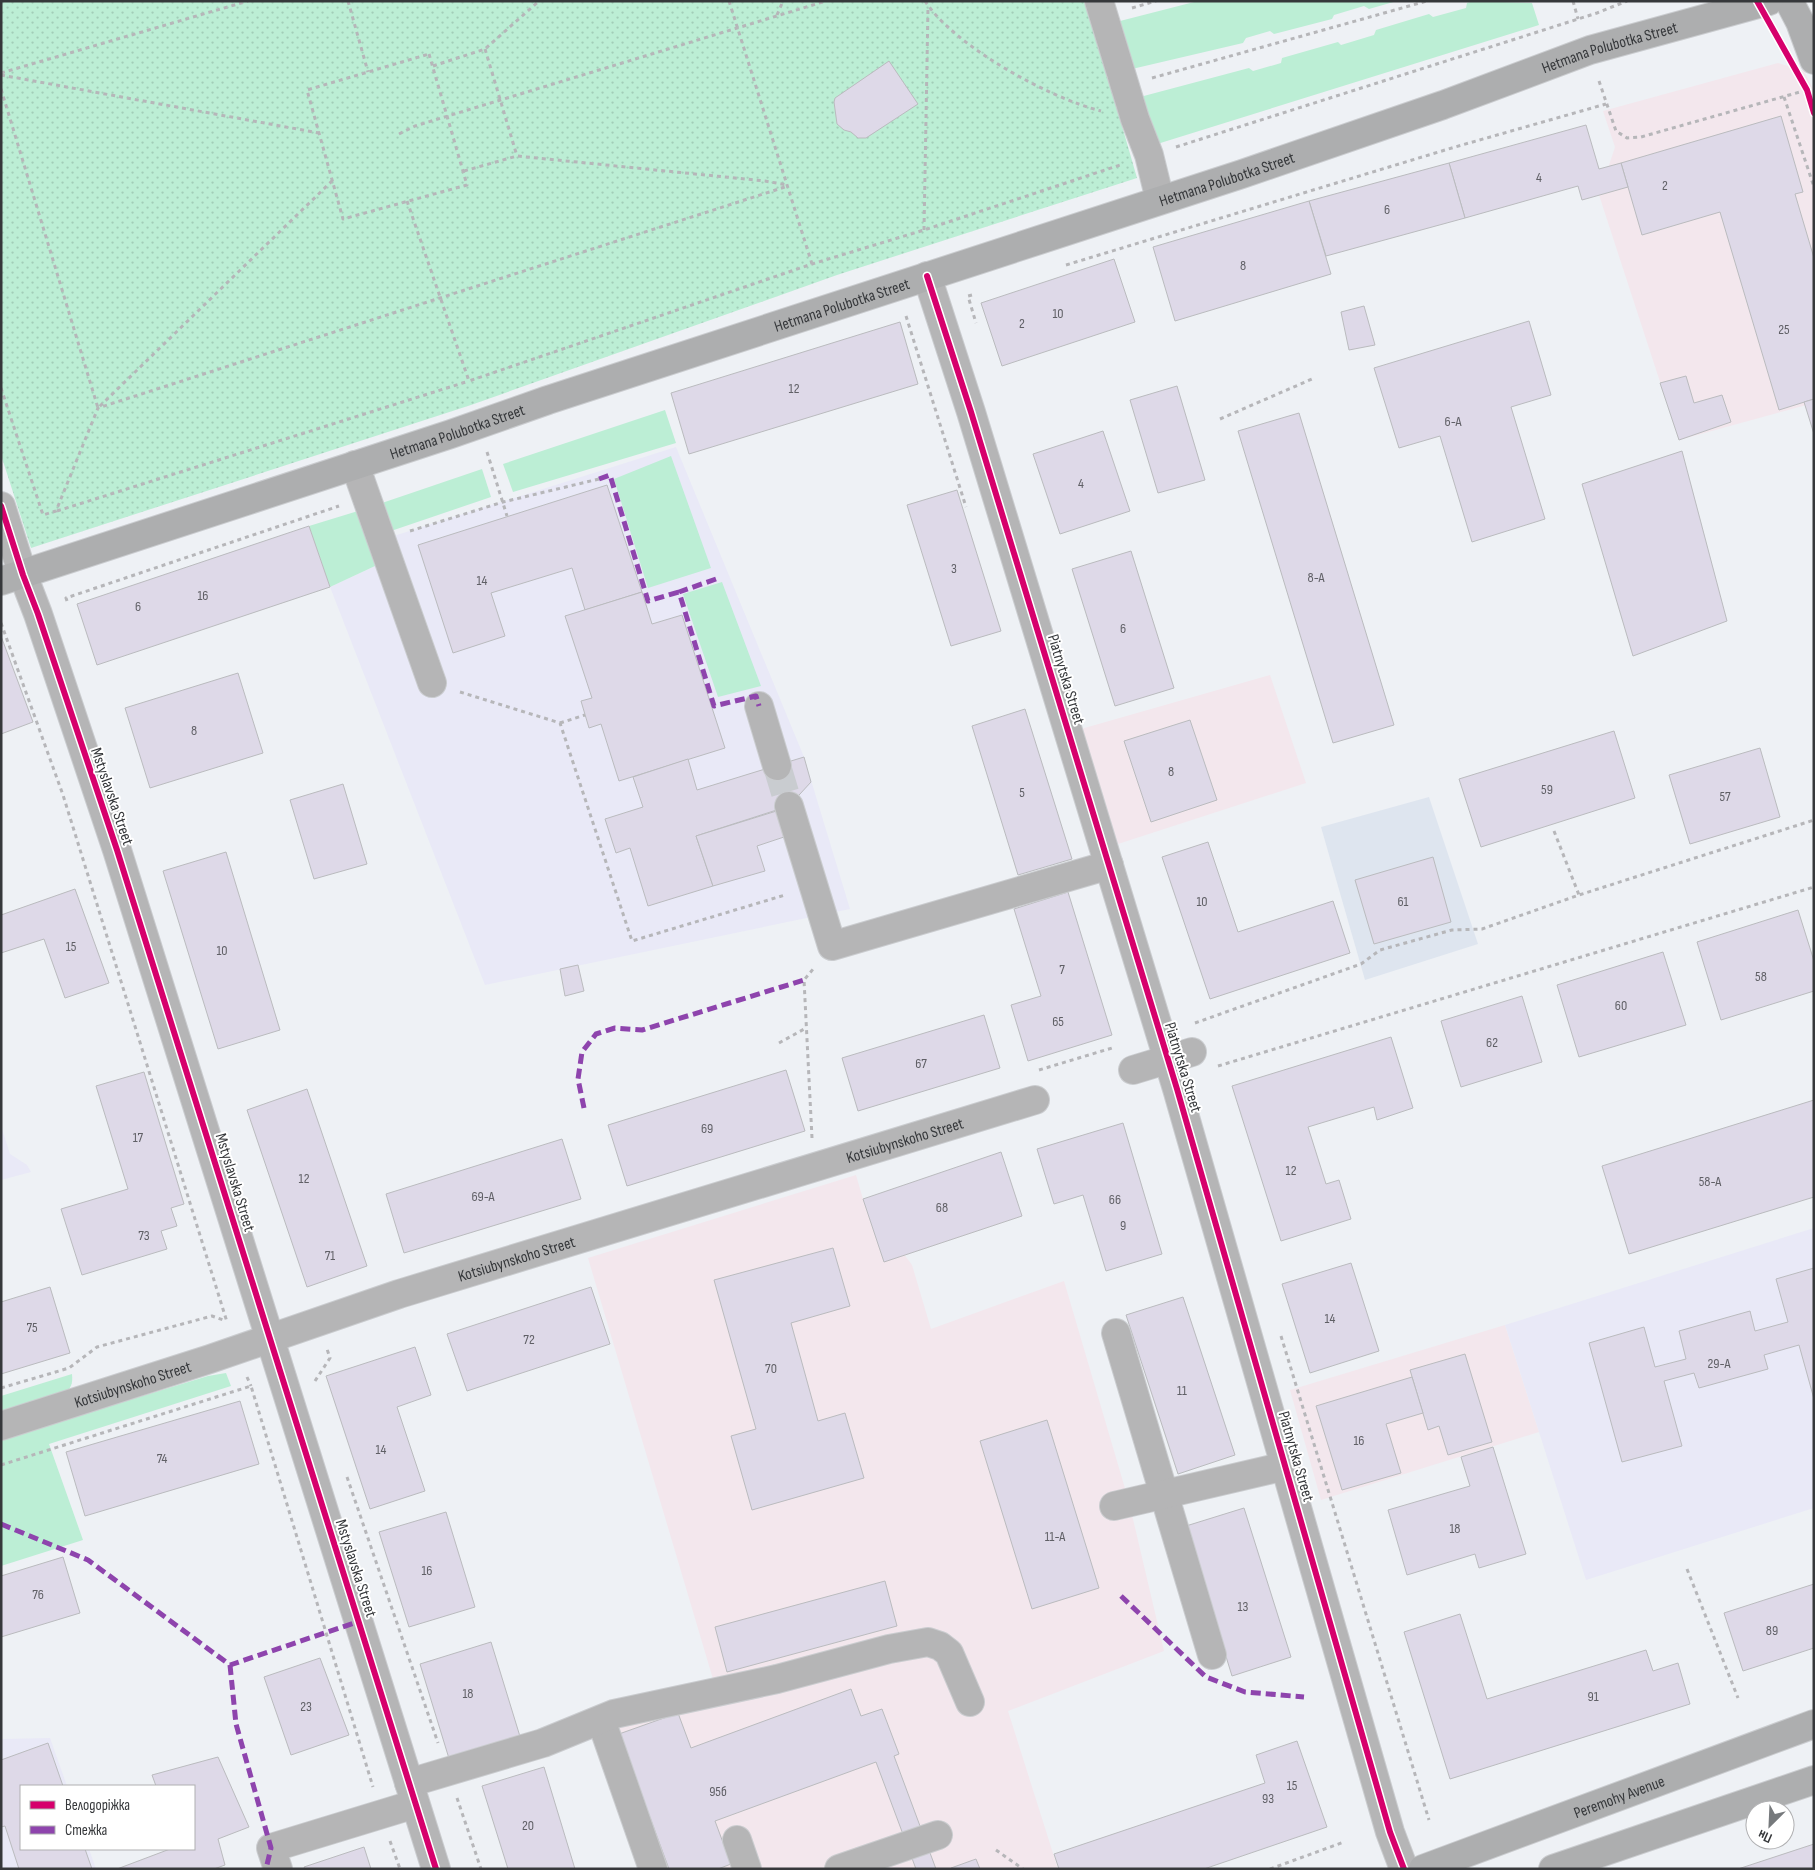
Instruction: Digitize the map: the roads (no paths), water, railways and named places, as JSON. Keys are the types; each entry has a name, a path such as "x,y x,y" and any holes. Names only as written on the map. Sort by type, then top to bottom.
{"main road":[{"name":"Hetmana Polubotka Street","path":"12,578 1160,200 1443,105 1590,50 1768,1"},
{"path":"1789,1 1800,22 1808,71"},
{"name":"Peremohy Avenue","path":"1423,1869 1814,1724"},
{"path":"1553,1869 1814,1780"}],"street":[{"path":"1099,1 1149,155 1160,200"},
{"name":"Piatnytska Street","path":"927,276 1109,865 1180,1056 1285,1466 1390,1832 1404,1869"},
{"path":"355,466 432,683"},
{"name":"Mstyslavska Street","path":"1,506 12,578 38,614 117,850 360,1620 436,1869"},
{"path":"759,706 777,766"},
{"path":"789,806 832,946 1109,865"},
{"path":"1133,1070 1180,1056"},
{"name":"Kotsiubynskoho Street","path":"1,1426 418,1288 1035,1100"},
{"path":"1116,1333 1212,1655"},
{"path":"1114,1506 1285,1466"},
{"path":"278,1869 271,1848 381,1814 448,1772 543,1743 614,1714 777,1679 888,1649 928,1642 940,1646 950,1653 970,1702"},
{"path":"601,1720 653,1869"},
{"path":"839,1869 938,1835"},
{"path":"736,1840 747,1869"}],"tunnel":[{"path":"777,766 789,806"}]}
